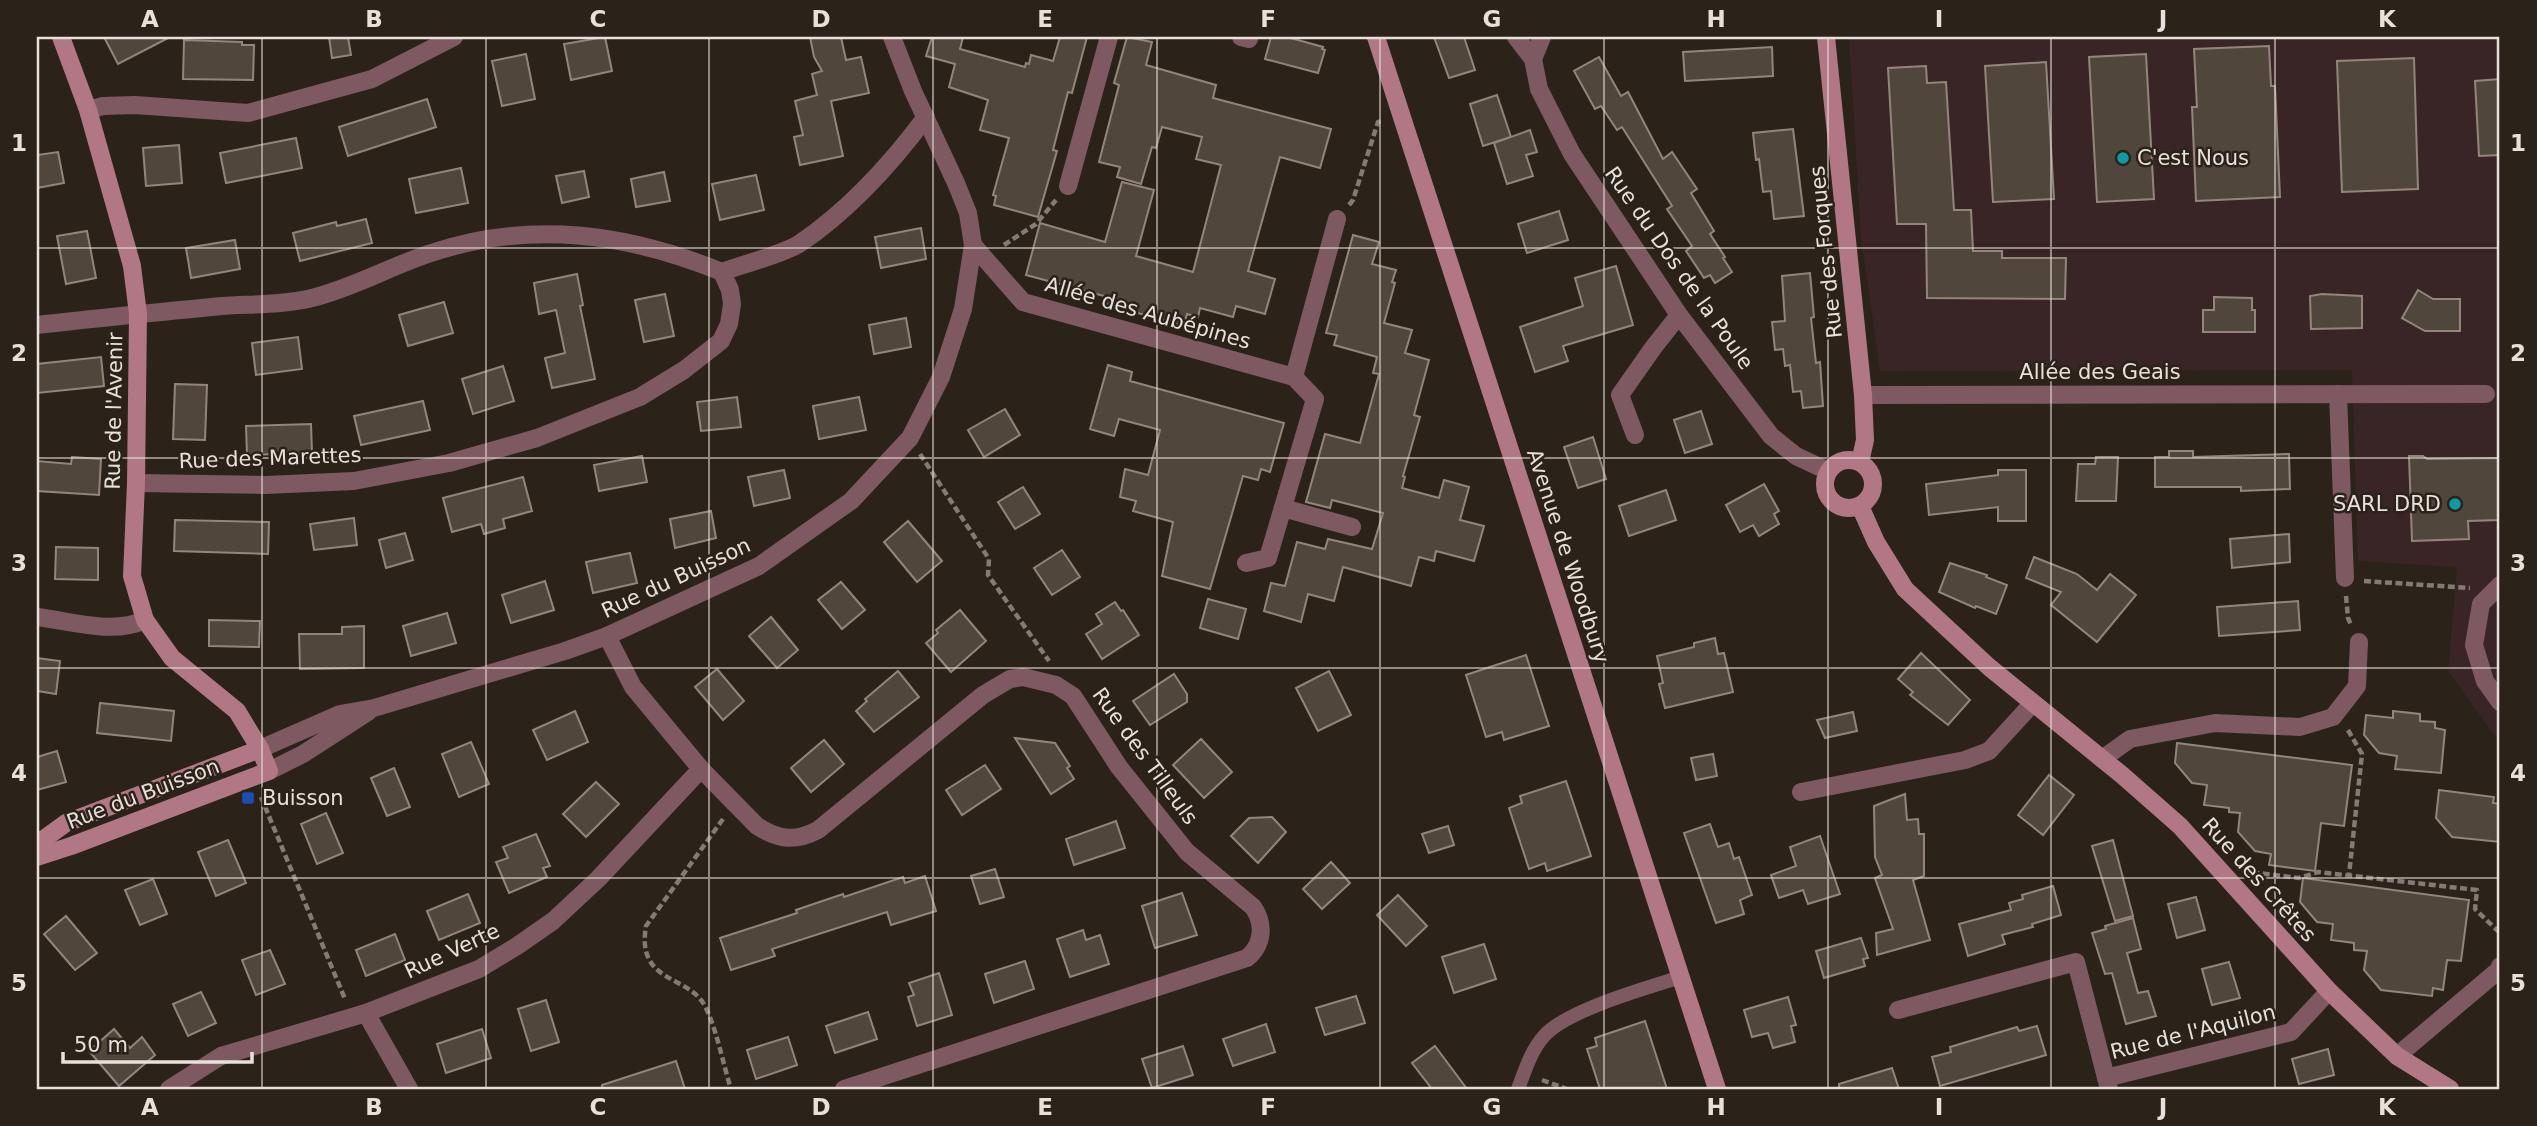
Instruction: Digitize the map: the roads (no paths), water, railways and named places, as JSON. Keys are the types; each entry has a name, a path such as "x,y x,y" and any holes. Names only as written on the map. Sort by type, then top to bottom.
{"street":[{"name":"Rue de l'Avenir","path":"61,37 88,110 132,267 138,314 132,576 145,620 172,658 237,711 260,749 269,771"},
{"path":"88,110 103,106 135,105 248,114 372,79 454,37"},
{"name":"Rue du Buisson","path":"37,845 66,823 260,749 340,714 374,708 607,636 759,566 851,501 910,438 941,377 963,309 973,245 968,213 913,91 892,37"},
{"path":"1068,186 1108,37"},
{"name":"Avenue de Woodbury","path":"1376,37 1717,1089"},
{"name":"Rue du Dos de la Poule","path":"1516,37 1533,59 1539,89 1572,154 1679,315 1772,436 1796,456 1828,471"},
{"path":"1533,59 1542,37"},
{"name":"Rue des Forques","path":"1826,37 1863,395 1865,440 1860,462"},
{"path":"37,325 310,298 357,283 396,265 435,252 520,233 600,237 688,258 722,272 797,245 854,199 909,140 926,117"},
{"path":"1246,564 1268,558 1315,399 1294,377 1337,219"},
{"name":"Allée des Aubépines","path":"973,245 1023,302 1294,377"},
{"name":"Rue des Marettes","path":"136,483 266,485 354,481 449,463 537,438 640,397 684,370 722,341 729,324 732,304 730,290 722,272"},
{"path":"1635,435 1620,395 1679,315"},
{"path":"2338,394 2345,578"},
{"name":"Allée des Geais","path":"1863,395 2486,394"},
{"path":"1845,460 1860,462 1869,469 1874,484 1868,499 1860,506 1844,508 1831,500 1825,486 1828,471 1845,460"},
{"name":"Rue des Crêtes","path":"1860,506 1877,542 1906,589 1989,667 2180,826 2329,991 2397,1056 2450,1089"},
{"path":"1283,508 1352,527"},
{"path":"2495,590 2481,604 2474,645 2485,681 2500,702"},
{"path":"37,617 114,627 132,626 145,620"},
{"name":"Rue des Tilleuls","path":"607,636 633,687 701,769 733,804 768,833 784,838 803,838 818,830 983,695 1010,679 1023,677 1049,682 1073,696 1119,767 1188,852 1259,915 1261,925 1258,945 1247,958 844,1089"},
{"path":"2102,759 2130,739 2215,723 2300,727 2333,717 2357,686 2359,642"},
{"path":"1801,792 1965,760 1989,751 2032,704"},
{"name":"Rue du Buisson","path":"37,856 71,846 269,771 303,754 374,708"},
{"name":"Rue Verte","path":"169,1089 221,1056 359,1014 479,969 553,921 598,878 701,769"},
{"path":"1898,1010 2076,962 2107,1084"},
{"path":"2397,1056 2500,969 2500,965"},
{"name":"Rue de l'Aquilon","path":"2107,1084 2291,1032 2329,991"},
{"path":"359,1014 409,1089"}],"lane":[{"path":"1518,1089 1527,1061 1544,1036 1567,1018 1681,977"}],"place":[{"name":"C'est Nous","path":"2123,158"},
{"name":"SARL DRD","path":"2455,504"},
{"name":"Buisson","path":"248,798"}]}
